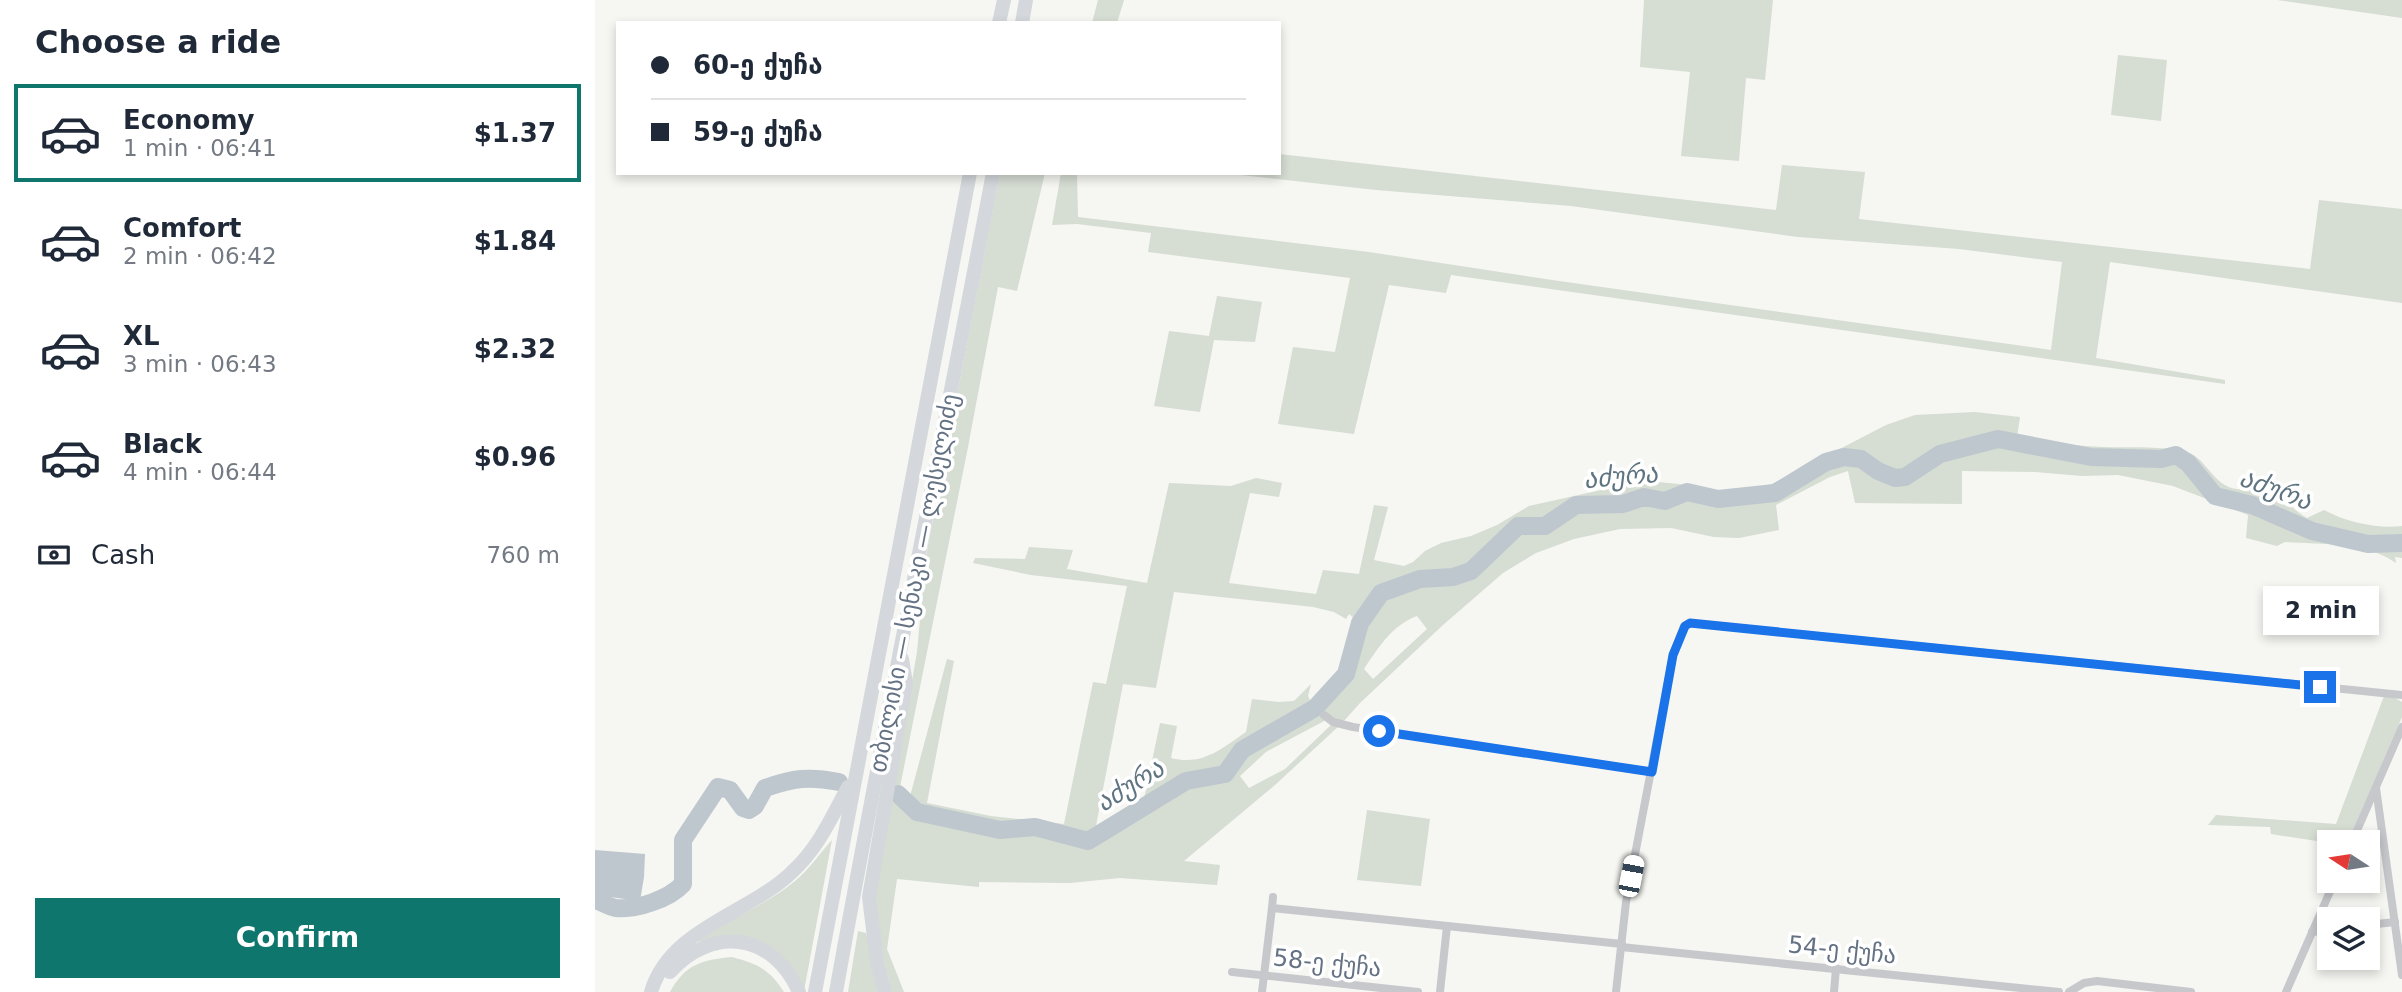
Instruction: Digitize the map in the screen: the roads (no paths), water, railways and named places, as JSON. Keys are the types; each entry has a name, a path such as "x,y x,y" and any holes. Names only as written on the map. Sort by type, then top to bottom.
{"highway":[{"path":"999,21 1003,0"},
{"path":"1022,21 1026,0"},
{"name":"თბილისი — სენაკი — ლესელიძე","path":"815,992 970,175"},
{"name":"თბილისი — სენაკი — ლესელიძე","path":"836,992 993,175"},
{"path":"885,992 877,962 869,897 906,683 900,647"},
{"path":"651,992 663,966 680,947 762,896 791,874 805,859 828,828 855,773"},
{"path":"660,992 670,971 681,960 714,942 757,945 775,957 790,973 799,992"}],"street":[{"path":"1616,992 1626,902 1673,655 1685,626 1690,623 2402,695"},
{"path":"1324,715 1333,722 1353,727 1652,772"},
{"path":"2357,830 2402,727"},
{"path":"2377,788 2402,975"},
{"path":"2285,992 2329,893"},
{"path":"1262,992 1273,897"},
{"name":"54-ე ქუჩა","path":"1272,908 2059,992"},
{"path":"2380,924 2395,922"},
{"path":"1440,992 1447,926"},
{"path":"2312,932 2317,931"},
{"path":"1834,992 1836,968"},
{"name":"58-ე ქუჩა","path":"1232,972 1418,992"},
{"path":"2069,992 2084,983 2097,981 2191,992"}],"waterway":[{"name":"აძურა","path":"898,794 917,812 1000,830 1035,827 1088,841 1186,781 1225,774 1242,750 1315,708 1346,674 1360,623 1381,593 1420,579 1453,577 1471,571 1518,526 1545,526 1576,505 1623,504 1644,497 1665,501 1687,492 1718,499 1775,493 1826,462 1844,457 1861,459 1878,471 1895,478 1905,477 1940,454 1998,439 2091,457 2161,459 2176,455 2188,463 2215,496 2252,505 2312,531 2368,544 2402,543"},
{"name":"აძურა","path":"595,900 616,908 633,907 661,899 683,884 683,840 718,787 730,790 743,808 749,810 755,806 765,788 793,780 839,782"}]}
